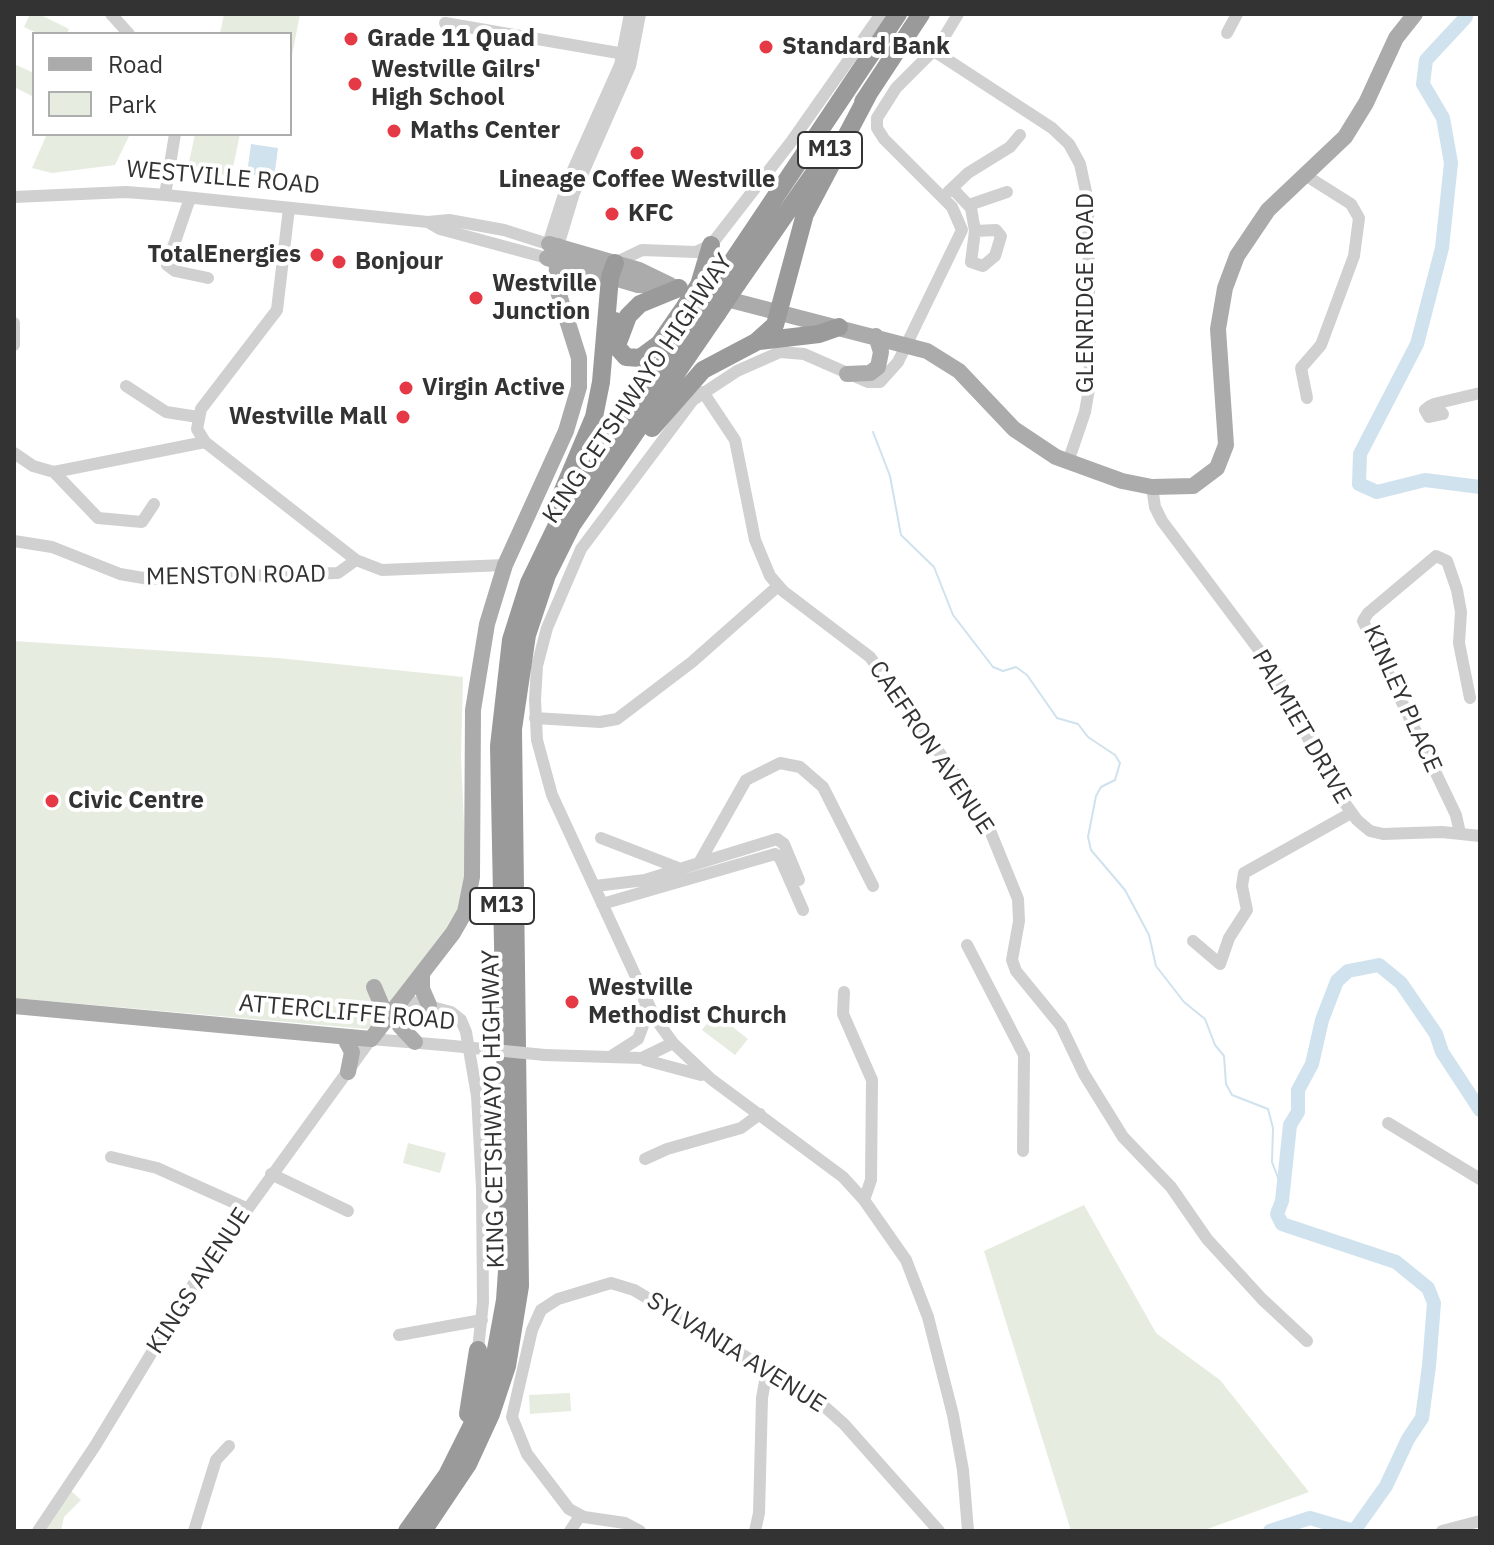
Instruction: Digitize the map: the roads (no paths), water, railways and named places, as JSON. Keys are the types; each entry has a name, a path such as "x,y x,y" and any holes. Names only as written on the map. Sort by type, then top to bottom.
{"highway":[{"name":"KING CETSHWAYO HIGHWAY","path":"729,281 898,14"},
{"name":"KING CETSHWAYO HIGHWAY","path":"407,1531 439,1486 463,1444 493,1366 508,1271 499,746 511,640 529,583 558,523 690,300 729,281 869,93 921,14"},
{"path":"527,635 578,530 676,396 703,370 756,342 770,331 779,313 805,214 869,93"},
{"path":"618,268 614,338 626,357 645,357 659,344 699,285 844,96"},
{"path":"699,285 711,245"},
{"path":"529,583 544,534 594,417 618,268"},
{"path":"618,348 622,329 632,311 645,301 690,300"},
{"name":"KING CETSHWAYO HIGHWAY","path":"423,1531 468,1464 491,1414 507,1366 520,1286 513,729 527,635 542,588 572,525 690,300"},
{"path":"756,342 819,334 839,327"},
{"path":"463,1444 478,1350"}],"main road":[{"name":"WESTVILLE ROAD","path":"553,257 589,255 690,300 779,313 908,344 955,367 1014,429 1068,462 1116,480 1152,487 1193,486 1211,476 1221,462 1227,431 1218,329 1225,288 1237,256 1256,225 1333,150 1354,123 1396,38 1415,14"},
{"name":"WESTVILLE ROAD","path":"553,257 618,268"},
{"path":"376,1033 459,925 470,894 475,689 487,624 505,565 566,431 579,387 579,358 558,297 553,257"},
{"path":"847,374 865,374 878,367 881,352 876,336"},
{"path":"422,973 422,989 429,1005"},
{"path":"374,987 382,1006 376,1033"},
{"path":"399,1002 400,1026 415,1042"},
{"name":"ATTERCLIFFE ROAD","path":"14,1006 344,1037 376,1033"},
{"path":"344,1037 352,1052 348,1072"}],"street":[{"path":"111,14 127,32"},
{"path":"527,237 548,224 557,212 628,55 630,14"},
{"path":"553,257 574,193 628,55 640,14"},
{"path":"618,268 649,249 699,251 711,245 789,144 881,14"},
{"path":"958,14 934,51 886,101 877,123 884,139 956,213 962,230 908,344 880,382 868,382 804,354 788,351 762,358 703,392 646,461 575,561 544,638 535,682 535,718 541,761 552,795 643,996 673,1043 711,1079 819,1157 864,1200 906,1260 928,1317 958,1440 968,1531"},
{"path":"1227,33 1237,14"},
{"path":"445,23 628,55"},
{"name":"GLENRIDGE ROAD","path":"934,51 1052,128 1069,144 1080,164 1089,211 1090,383 1085,412 1068,462"},
{"path":"942,197 1010,147 1020,135"},
{"path":"165,195 175,136"},
{"path":"1305,175 1351,204 1359,218 1354,256 1326,333 1317,351 1301,368 1307,398"},
{"path":"952,188 969,205 975,231"},
{"name":"WESTVILLE ROAD","path":"14,197 126,192 428,222 438,220 481,225 527,237 553,257"},
{"path":"969,205 1007,192"},
{"path":"190,198 167,265 175,271 208,278"},
{"path":"289,208 277,310 198,417 197,429 205,442 356,560"},
{"path":"553,257 557,212"},
{"name":"WESTVILLE ROAD","path":"428,222 440,229 504,247 553,257"},
{"path":"481,225 481,232 496,236 504,247"},
{"path":"14,323 14,345"},
{"path":"126,386 166,412 198,417"},
{"name":"CAEFRON AVENUE","path":"703,392 735,440 758,553 778,586 864,650 926,733 991,833 1014,887 1019,921 1013,965 1061,1026 1084,1074 1123,1137 1171,1187 1207,1239 1307,1341"},
{"path":"1434,404 1480,393"},
{"path":"14,453 33,466 54,472 205,442"},
{"path":"54,472 98,518 142,522 154,504"},
{"name":"PALMIET DRIVE","path":"1152,487 1155,507 1162,521 1274,670 1331,784 1351,813 1376,833 1460,833 1480,836"},
{"name":"MENSTON ROAD","path":"14,541 52,547 120,574 149,579 338,573 356,560 387,570 505,565"},
{"name":"KINLEY PLACE","path":"1460,833 1453,809 1363,621 1368,613 1436,556 1447,561 1457,590 1461,612 1459,643 1470,698"},
{"path":"535,718 600,722 626,714 778,586"},
{"path":"699,863 746,780 767,766 786,763 807,771 823,787 873,886"},
{"path":"1193,941 1220,964 1229,938 1247,910 1242,886 1244,873 1351,813"},
{"path":"601,838 681,869"},
{"path":"595,886 645,880 777,839 784,844 804,892"},
{"path":"602,904 776,854 803,910"},
{"path":"967,945 1024,1055 1023,1151"},
{"path":"844,992 843,1014 872,1080 871,1180 864,1200"},
{"path":"607,1058 638,1039 645,1017 643,996"},
{"path":"399,1002 429,1005 461,1020 474,1074 482,1188 482,1320 478,1350"},
{"name":"ATTERCLIFFE ROAD","path":"376,1033 415,1042 607,1058 636,1058 654,1054 673,1043"},
{"name":"KINGS AVENUE","path":"38,1531 246,1208 376,1033"},
{"path":"636,1058 675,1066 711,1079"},
{"path":"645,1159 667,1149 741,1128 760,1114"},
{"path":"1388,1123 1480,1179"},
{"path":"111,1157 157,1168 246,1208"},
{"path":"271,1174 348,1211"},
{"name":"SYLVANIA AVENUE","path":"580,1516 564,1505 527,1454 514,1427 513,1410 534,1323 541,1310 551,1302 605,1284 627,1286 832,1413 939,1531"},
{"path":"399,1335 482,1320"},
{"path":"755,1531 759,1513 762,1398 767,1370"},
{"path":"194,1531 216,1460 229,1446"},
{"path":"570,1531 580,1516 625,1523 640,1531"},
{"path":"1442,1531 1480,1521"}],"water":[{"path":"251,144 278,148 274,178 247,174"}],"waterway":[{"path":"1466,17 1426,60 1423,84 1443,118 1451,163 1442,248 1417,344 1360,454 1359,484 1377,492 1425,480 1480,487"},
{"path":"873,432 890,476 901,535 934,567 953,615 993,667 1003,671 1016,667 1027,675 1057,718 1078,724 1088,737 1115,755 1120,763 1115,780 1101,787 1096,796 1088,837 1091,850 1125,890 1149,935 1156,966 1184,1002 1205,1019 1215,1045 1224,1056 1226,1084 1232,1095 1268,1109 1273,1128 1272,1162 1283,1191"},
{"path":"1270,1531 1310,1518 1354,1531 1386,1486 1408,1439 1422,1418 1429,1366 1434,1303 1428,1288 1396,1262 1282,1224 1277,1214 1282,1201 1290,1125 1298,1112 1298,1090 1312,1064 1322,1020 1337,981 1348,971 1379,965 1401,983 1436,1034 1442,1052 1480,1110"}],"place":[{"name":"Grade 11 Quad","path":"351,39"},
{"name":"Standard Bank","path":"766,47"},
{"name":"Westville Gilrs' High School","path":"355,84"},
{"name":"Maths Center","path":"394,131"},
{"name":"Lineage Coffee Westville","path":"637,153"},
{"name":"KFC","path":"612,214"},
{"name":"TotalEnergies","path":"317,255"},
{"name":"Bonjour","path":"339,262"},
{"name":"Westville Junction","path":"476,298"},
{"name":"Virgin Active","path":"406,388"},
{"name":"Westville Mall","path":"403,417"},
{"name":"Civic Centre","path":"52,801"},
{"name":"Westville Methodist Church","path":"572,1002"}]}
